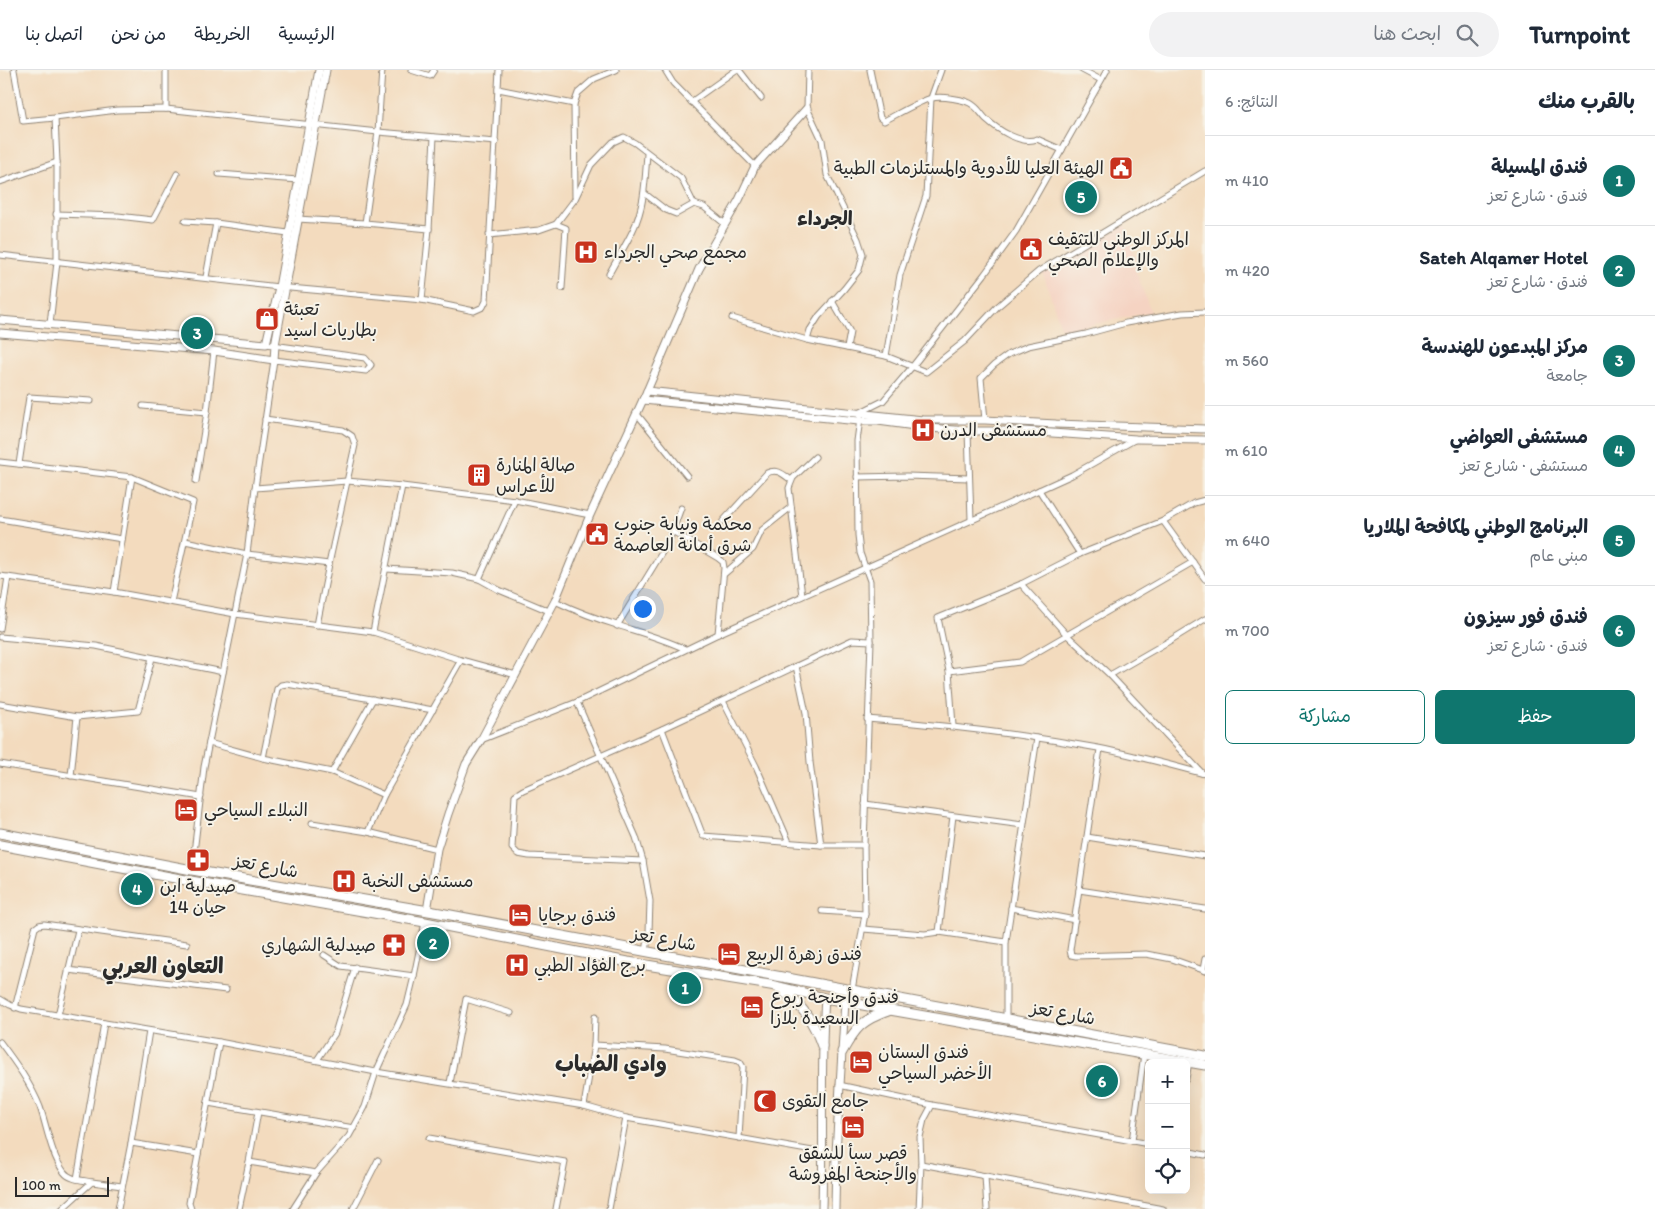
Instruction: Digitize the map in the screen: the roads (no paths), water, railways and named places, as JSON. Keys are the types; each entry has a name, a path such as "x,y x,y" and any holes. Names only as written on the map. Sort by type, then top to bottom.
{"highway":[{"name":"شارع تعز","path":"0,833 1205,1056"},
{"name":"شارع تعز","path":"0,846 190,882 425,922 628,962 776,986 825,998 890,1010 1172,1059"},
{"path":"425,922 427,911"},
{"path":"628,962 630,950"},
{"path":"776,986 804,1010 816,1028 822,1046"},
{"path":"842,1052 853,1033 865,1021 890,1010"},
{"name":"شارع تعز","path":"1190,1062 1205,1065"}],"street":[{"path":"14,70 23,121 117,110 166,109 378,132 496,142"},
{"path":"166,70 166,109"},
{"path":"265,358 266,344 282,287 313,124 319,70"},
{"path":"192,870 209,743 247,554 274,360 288,233 295,219 298,180 326,70"},
{"path":"364,223 378,132 382,70"},
{"path":"411,70 430,76 434,70"},
{"path":"0,255 282,287 422,300 474,311 483,307 486,301 499,70"},
{"path":"576,199 574,104 578,93 594,79 616,70"},
{"path":"665,70 673,83 755,166"},
{"path":"692,102 737,70 761,98"},
{"path":"808,70 807,108 822,140 827,175 858,239 863,254 859,270 819,316 810,330 808,340"},
{"path":"870,70 880,118 884,121 931,98 952,98 972,104 997,128 1008,134 1025,141 1038,139 1062,150"},
{"path":"886,356 900,275 926,196 931,98 941,70"},
{"path":"1082,70 1101,80"},
{"path":"861,412 884,401 984,275 1016,231 1107,70"},
{"path":"498,89 574,104"},
{"path":"427,911 437,849 466,764 481,740 555,601 590,515 647,391 699,269 739,200 755,166 807,108"},
{"path":"50,324 57,262 55,118"},
{"path":"422,300 430,229 434,137"},
{"path":"489,235 538,230 556,224 576,199 591,165 613,142 624,137 635,143 681,178 694,204"},
{"path":"609,274 634,229 644,193 647,154"},
{"path":"0,182 57,162"},
{"path":"732,318 808,340 886,356 926,372 965,341 997,307 1040,271 1205,171"},
{"path":"56,214 118,216 153,220 177,174"},
{"path":"219,174 298,180"},
{"path":"644,193 666,210 676,214 694,204 704,207 725,224"},
{"path":"295,219 430,229"},
{"path":"185,221 216,222 288,233"},
{"path":"206,277 216,222"},
{"path":"556,224 566,228 562,288"},
{"path":"832,301 850,332 847,348"},
{"path":"985,420 981,378 994,364 1009,354 1028,346 1086,334 1126,323 1205,312"},
{"path":"0,320 275,345 365,358 371,365 366,371 214,351 0,333"},
{"path":"196,481 214,351"},
{"path":"647,391 923,420 985,420 1205,429"},
{"path":"19,464 29,397 91,401"},
{"path":"643,400 968,431 1024,431 1136,439 1205,440"},
{"path":"143,406 207,412"},
{"path":"852,991 865,914 864,845 871,641 870,582 860,553 857,441 861,412"},
{"path":"636,414 687,476"},
{"path":"265,419 343,430 352,436 355,445 317,625"},
{"path":"481,740 578,702 685,649 1039,490 1136,439 1140,427"},
{"path":"968,431 971,520"},
{"path":"802,596 789,488 791,480 814,457"},
{"path":"0,462 132,477 194,502 172,602"},
{"path":"723,521 767,473 778,471 791,480"},
{"path":"857,476 969,478"},
{"path":"114,592 132,477"},
{"path":"255,488 348,481 515,500 590,515"},
{"path":"373,632 402,486"},
{"path":"1039,490 1080,554"},
{"path":"479,579 515,500"},
{"path":"953,726 949,671 938,618 1021,584 1080,554 1163,521 1194,503 1205,500"},
{"path":"724,574 753,549 762,530 791,506"},
{"path":"617,626 660,559 674,532 681,508"},
{"path":"0,519 122,539"},
{"path":"1163,521 1205,579"},
{"path":"674,532 720,559 724,565 718,634"},
{"path":"185,541 247,554 329,564"},
{"path":"949,671 1020,662 1193,562"},
{"path":"386,569 452,573 479,579 499,590 549,611"},
{"path":"0,576 114,592 235,614 373,632 516,675"},
{"path":"0,629 8,577"},
{"path":"1021,584 1067,635 1110,675 1204,774"},
{"path":"555,601 576,611 617,626 661,638 685,649"},
{"path":"1110,675 1205,619"},
{"path":"0,637 96,646 223,672"},
{"path":"643,861 518,854 512,848 515,795 852,640 871,641"},
{"path":"0,704 77,717 138,711 152,658"},
{"path":"368,832 384,795 461,660"},
{"path":"796,666 806,713 810,762 821,845"},
{"path":"263,758 277,690 281,685 432,710"},
{"path":"332,772 373,700"},
{"path":"723,700 756,766 789,842"},
{"path":"578,702 636,836 643,861 650,901 646,952"},
{"path":"71,776 77,717"},
{"path":"867,718 953,726 1037,738 1100,749 1204,774"},
{"path":"662,729 703,836 821,845 864,845"},
{"path":"1006,1020 1006,942 1037,738"},
{"path":"209,743 263,758 332,772 384,795"},
{"path":"1100,749 1070,955 1146,954 1172,959 1204,971 1205,959"},
{"path":"0,764 201,797"},
{"path":"865,804 1023,825"},
{"path":"939,932 953,816"},
{"path":"312,823 368,832 437,849"},
{"path":"1087,837 1205,856"},
{"path":"1080,890 1205,909"},
{"path":"1012,908 1075,920"},
{"path":"822,911 865,914"},
{"path":"293,1209 316,1173 349,1136 365,1107 376,1072 407,1005 425,922"},
{"path":"15,1008 35,928 39,925 44,924 186,944"},
{"path":"862,929 925,934 939,932 1006,942"},
{"path":"58,1015 78,930"},
{"path":"324,955 341,966 414,976"},
{"path":"317,1060 335,1033 355,967"},
{"path":"68,970 226,990"},
{"path":"822,1209 824,1152 822,1046 825,998"},
{"path":"0,999 15,1008 219,1042 376,1072 584,1106 626,1118 836,1153"},
{"path":"450,1083 466,999 511,1013"},
{"path":"835,1209 839,1085 845,1001"},
{"path":"584,1106 594,1045 595,1017"},
{"path":"77,1179 104,1023"},
{"path":"118,1209 150,1031"},
{"path":"0,1042 18,1066 39,1106 64,1173 69,1177 77,1179 122,1186"},
{"path":"190,1209 189,1203 219,1042"},
{"path":"594,1045 665,1049 740,1062 743,1067 739,1138"},
{"path":"1132,1141 1144,1054"},
{"path":"839,1085 932,1105 1145,1143"},
{"path":"208,1104 354,1128"},
{"path":"919,1209 922,1164 920,1137 924,1120 932,1105"},
{"path":"239,1209 258,1112"},
{"path":"609,1209 626,1118"},
{"path":"428,1138 565,1162 556,1209"},
{"path":"131,1143 198,1154"},
{"path":"1190,1152 1205,1155"},
{"path":"353,1209 378,1160"},
{"path":"249,1162 316,1173"},
{"path":"922,1164 1163,1209"},
{"path":"985,1176 987,1209"},
{"path":"62,1209 92,1182"}],"place":[{"name":"الهيئة العليا للأدوية والمستلزمات الطبية","path":"1121,168"},
{"name":"البرنامج الوطني لمكافحة الملاريا","path":"1081,197"},
{"name":"المركز الوطني للتثقيف والإعلام الصحي","path":"1031,249"},
{"name":"مجمع صحي الجرداء","path":"586,252"},
{"name":"تعبئة بطاريات اسيد","path":"267,319"},
{"name":"مركز المبدعون للهندسة","path":"197,333"},
{"name":"مستشفى الدرن","path":"923,430"},
{"name":"صالة المنارة للأعراس","path":"479,475"},
{"name":"محكمة ونيابة جنوب شرق أمانة العاصمة","path":"597,534"},
{"name":"النبلاء السياحي","path":"186,810"},
{"name":"صيدلية ابن حيان 14","path":"198,860"},
{"name":"مستشفى النخبة","path":"344,881"},
{"name":"مستشفى العواضي","path":"137,889"},
{"name":"فندق برجايا","path":"520,915"},
{"name":"Sateh Alqamer Hotel","path":"433,943"},
{"name":"صيدلية الشهاري","path":"394,945"},
{"name":"فندق زهرة الربيع","path":"729,954"},
{"name":"برج الفؤاد الطبي","path":"517,965"},
{"name":"فندق المسيلة","path":"685,988"},
{"name":"فندق وأجنحة ربوع السعيدة بلازا","path":"752,1007"},
{"name":"فندق البستان الأخضر السياحي","path":"861,1062"},
{"name":"فندق فور سيزون","path":"1102,1081"},
{"name":"جامع التقوى","path":"765,1101"},
{"name":"قصر سبأ للشقق والأجنحة المفروشة","path":"853,1127"}],"district":[{"name":"الجرداء","path":"825,218"},
{"name":"التعاون العربي","path":"163,965"},
{"name":"وادي الضباب","path":"611,1063"}]}
